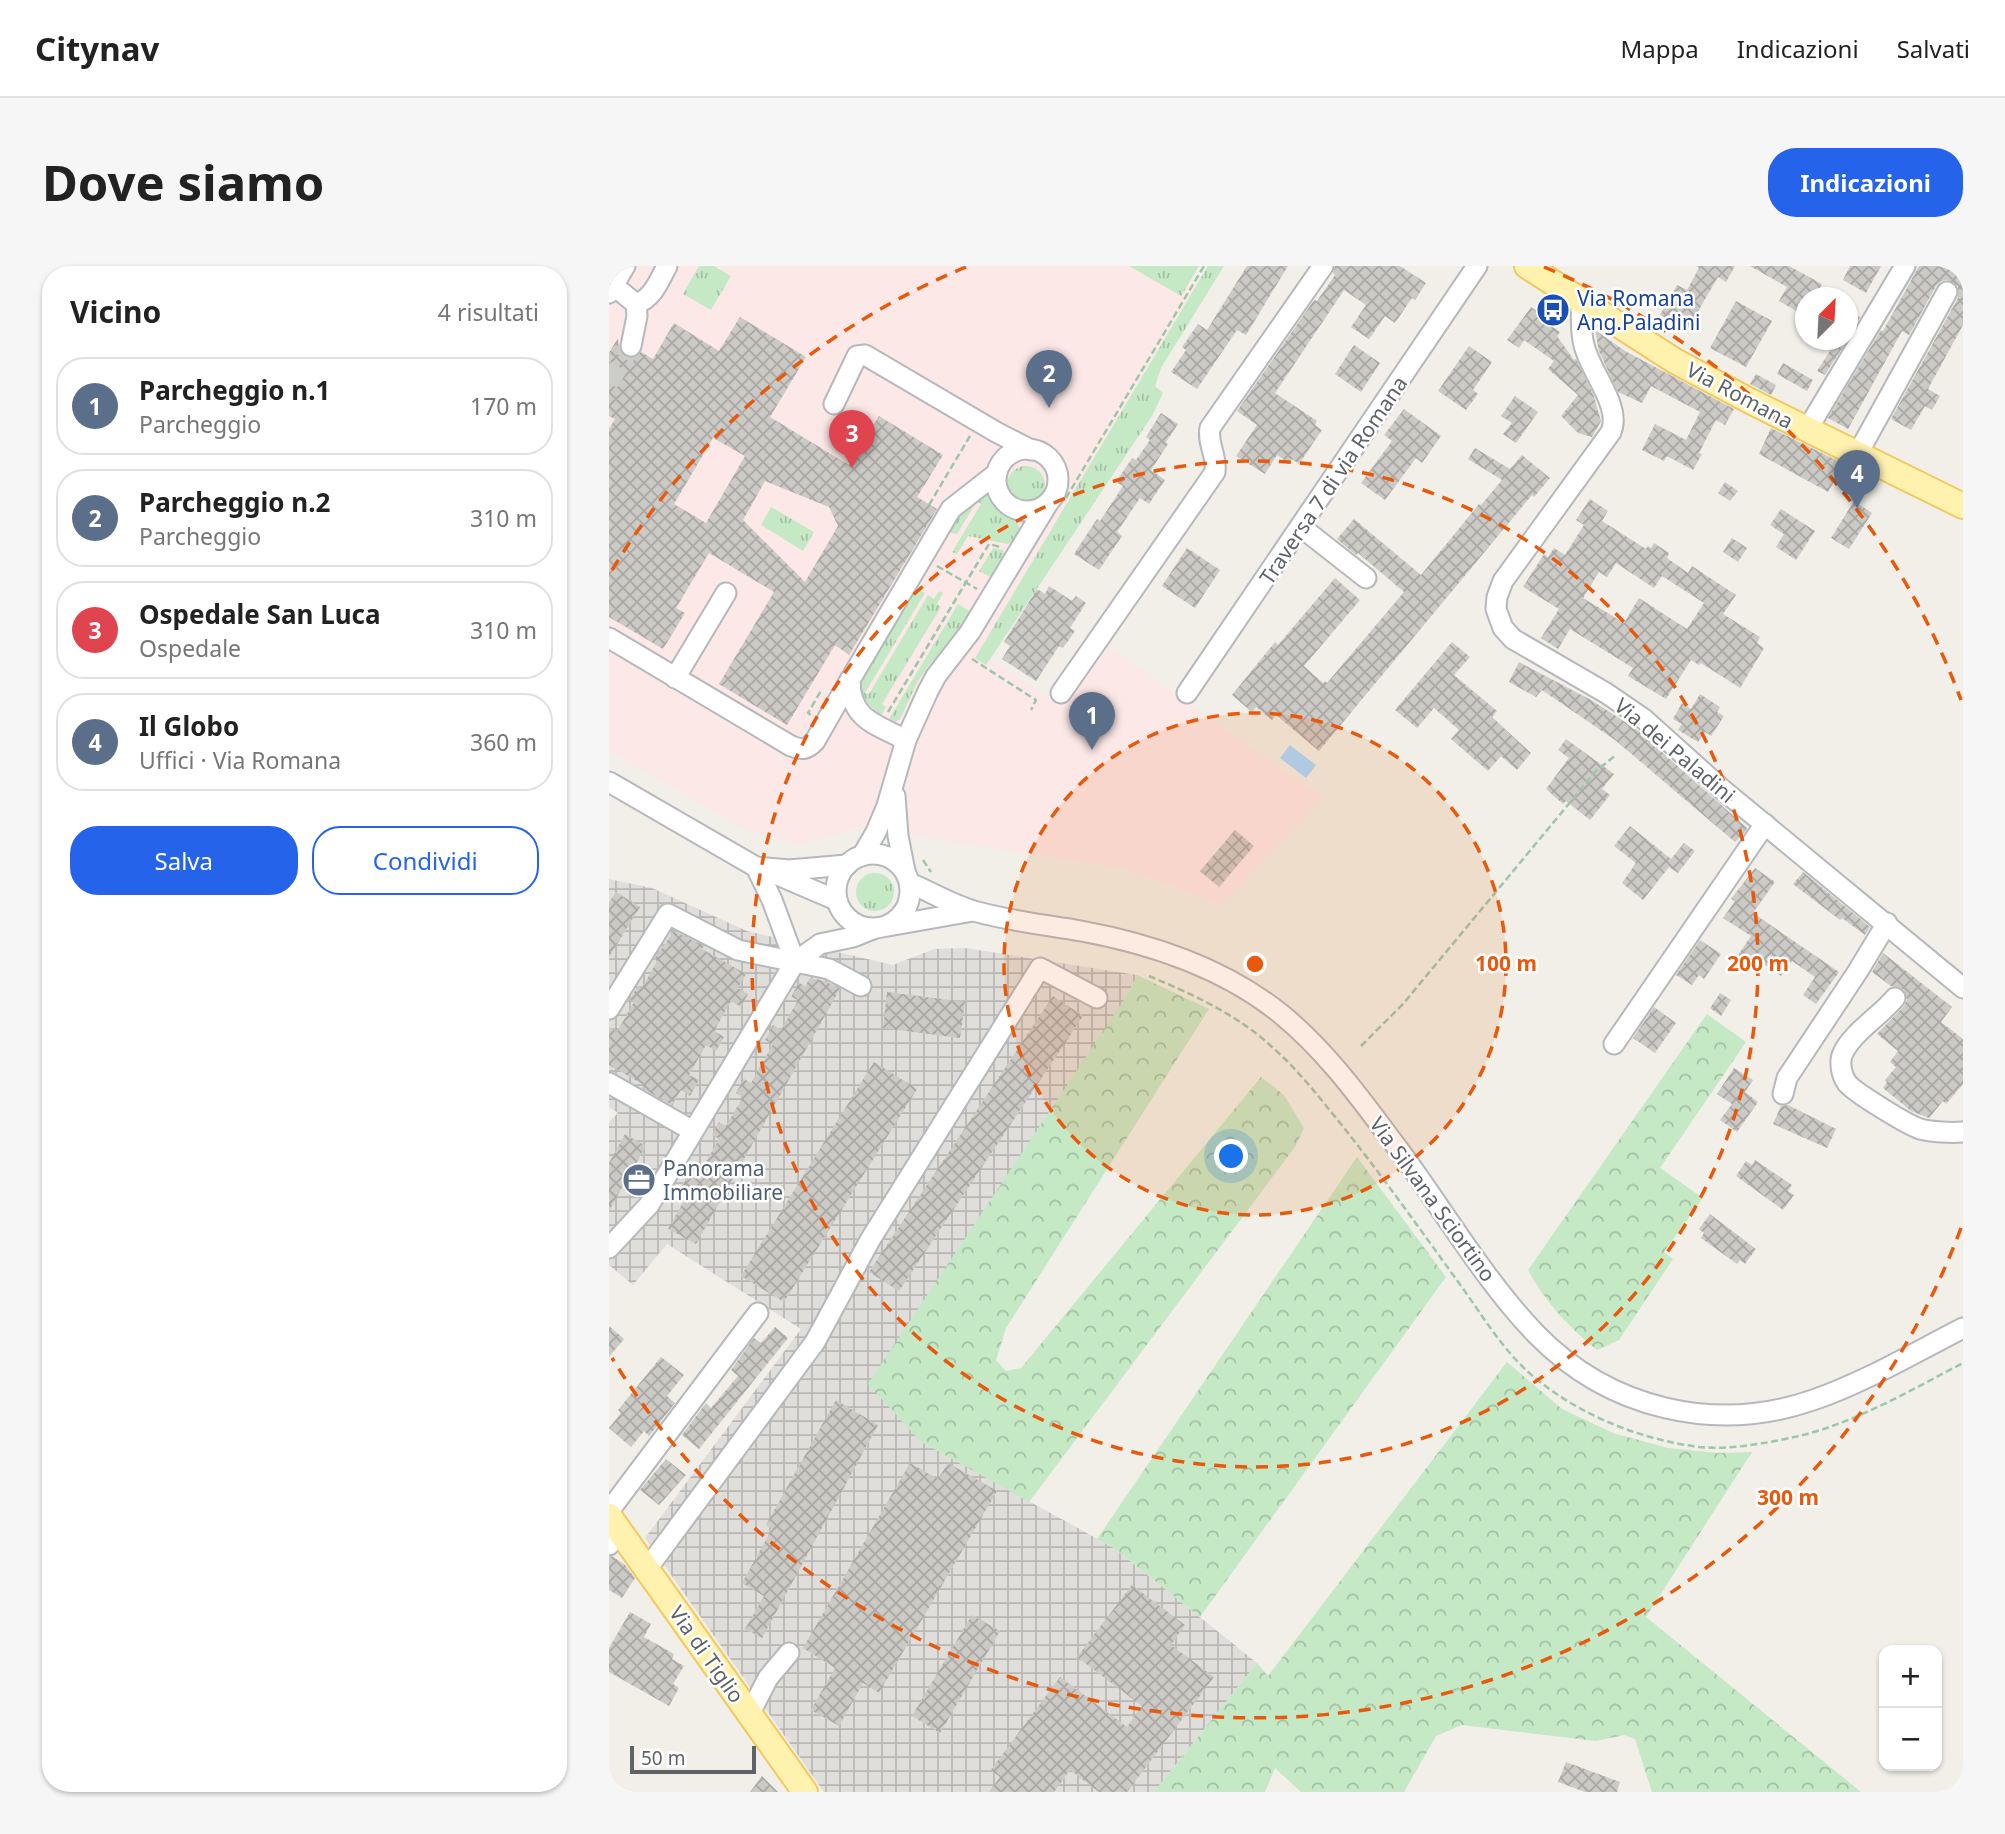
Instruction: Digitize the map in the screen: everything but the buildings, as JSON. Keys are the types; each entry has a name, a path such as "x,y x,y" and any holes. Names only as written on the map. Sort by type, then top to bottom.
{"main road":[{"name":"Via Romana","path":"1527,266 1675,361 1807,430 1963,506"},
{"name":"Via di Tiglio","path":"611,1526 647,1569 805,1792"}],"street":[{"path":"625,266 611,289 636,304"},
{"path":"636,304 652,293 667,266"},
{"path":"1061,693 1215,472 1217,458 1208,438 1210,428 1323,266"},
{"name":"Traversa 7 di via Romana","path":"1187,693 1477,266"},
{"path":"1807,430 1905,266"},
{"path":"1857,455 1947,292"},
{"name":"Via dei Paladini","path":"1581,302 1584,345 1613,410 1614,424 1611,432 1503,581 1496,603 1500,622 1520,645 1606,693 1644,719 1765,824 1963,988"},
{"path":"631,346 637,316 636,304"},
{"path":"834,404 857,356 865,355 987,427 1046,456 1055,468 1058,483 1053,497 1055,504"},
{"path":"987,427 1003,438 1010,455"},
{"path":"1031,450 1024,449 1010,455 999,466 997,489 1005,502 1018,510 1034,510 1055,504"},
{"path":"609,638 802,750 810,747 951,509 997,473"},
{"path":"837,900 839,877 876,832 894,784 906,740 936,676 970,632 1027,537 1055,504"},
{"path":"1026,511 1027,537"},
{"path":"1301,527 1366,578"},
{"path":"675,678 726,593"},
{"path":"850,680 852,701 859,713 906,740"},
{"path":"828,720 859,713"},
{"path":"609,782 761,868 837,900 850,920 861,926 879,928 973,911"},
{"path":"609,1248 649,1205 795,962 820,944 853,937 896,921 906,909 910,901 895,811 894,784"},
{"path":"1614,1044 1765,824"},
{"path":"761,868 854,861 874,854 886,856 901,866 907,877"},
{"path":"761,868 795,962"},
{"name":"Via Silvana Sciortino","path":"907,877 973,911 1110,937 1166,953 1227,978 1280,1013 1340,1073 1415,1172 1503,1296 1537,1334 1580,1371 1623,1395 1661,1408 1710,1416 1743,1416 1786,1409 1848,1387 1963,1328"},
{"path":"609,1009 668,914 738,950 829,969 861,986"},
{"path":"1783,1094 1787,1077 1887,923"},
{"path":"647,1569 815,1342 870,1240 1040,968 1097,998"},
{"path":"1895,998 1880,1016 1853,1038 1842,1055 1841,1070 1847,1083 1871,1101 1919,1129 1963,1132"},
{"path":"609,1083 693,1131"},
{"path":"611,1526 758,1313"},
{"path":"750,1713 768,1678 789,1653"}],"path":[{"path":"1055,504 1205,266"},
{"path":"929,505 987,427"},
{"path":"884,718 989,544 1009,549"},
{"path":"922,557 983,593"},
{"path":"971,655 973,660 1036,700 1031,710"},
{"path":"1361,1045 1403,1004 1596,771 1616,755"},
{"path":"918,851 936,878"},
{"path":"1149,976 1218,1010 1271,1045 1301,1075 1346,1130 1508,1352 1549,1389 1577,1407 1612,1424 1642,1435 1700,1447 1737,1447 1779,1440 1853,1417 1963,1363"}],"shaded area":[{"path":"609,266 1159,266 1203,291 981,652 1063,708 1106,645 1323,798 1221,905 1126,869 860,827 799,845 744,829 609,750"},
{"path":"609,879 652,888 747,931 893,965 934,949 965,948 1137,975 920,1441 1114,1548 1257,1663 1154,1792 824,1792 645,1538 801,1329 667,1244 633,1285 609,1265 609,1234 612,1231 609,1229 609,1122 618,1113 609,1107"}],"green space":[{"path":"699,266 714,266 731,276 711,310 683,294"},
{"path":"1129,266 1199,266 1181,296"},
{"path":"1208,266 1224,266 1161,368 1155,386 1163,393 1152,416 986,665 975,658"},
{"path":"1026,466 1039,472 1045,485 1039,498 1026,504 1013,498 1007,485 1013,472"},
{"path":"988,491 1018,525 1020,530 1013,542 1007,544 968,536 957,554 952,552 981,504 977,501 957,534 943,531 950,518"},
{"path":"771,507 814,532 803,551 761,525"},
{"path":"993,548 1003,550 1004,556 992,578 979,571"},
{"path":"911,585 925,593 865,693 869,694 928,595 934,599 939,591 943,593 937,604 941,607 882,704 886,707 881,716 862,694 859,676"},
{"path":"958,604 971,612 955,637 918,681 900,719 895,722 889,719"},
{"path":"875,873 888,879 894,892 888,905 875,911 862,905 856,892 862,879"},
{"path":"1137,975 1209,1009 1006,1328 996,1360 1006,1371 1021,1368 1261,1077 1284,1095 1304,1128 1295,1147 1029,1502 920,1441 868,1384 1131,989"},
{"path":"1707,1014 1746,1042 1660,1168 1703,1198 1664,1252 1673,1259 1619,1340 1597,1350 1558,1313 1528,1270"},
{"path":"1357,1157 1446,1277 1200,1617 1114,1548 1097,1539"},
{"path":"1507,1362 1562,1409 1613,1433 1668,1448 1717,1453 1752,1452 1646,1617 1861,1792 1652,1792 1635,1739 1624,1735 1596,1741 1462,1725 1436,1736 1404,1792 1301,1792 1275,1768 1265,1792 1154,1792 1257,1663 1268,1676"}],"water":[{"path":"1290,745 1316,765 1306,778 1280,758"}],"tunnel":[{"path":"609,383 631,346"}],"place":[{"name":"Via Romana Ang.Paladini","path":"1553,310"},
{"name":"Parcheggio n.2","path":"1049,408"},
{"name":"Ospedale San Luca","path":"852,468"},
{"name":"Il Globo","path":"1857,508"},
{"name":"Parcheggio n.1","path":"1092,750"},
{"name":"Panorama Immobiliare","path":"639,1180"}]}
